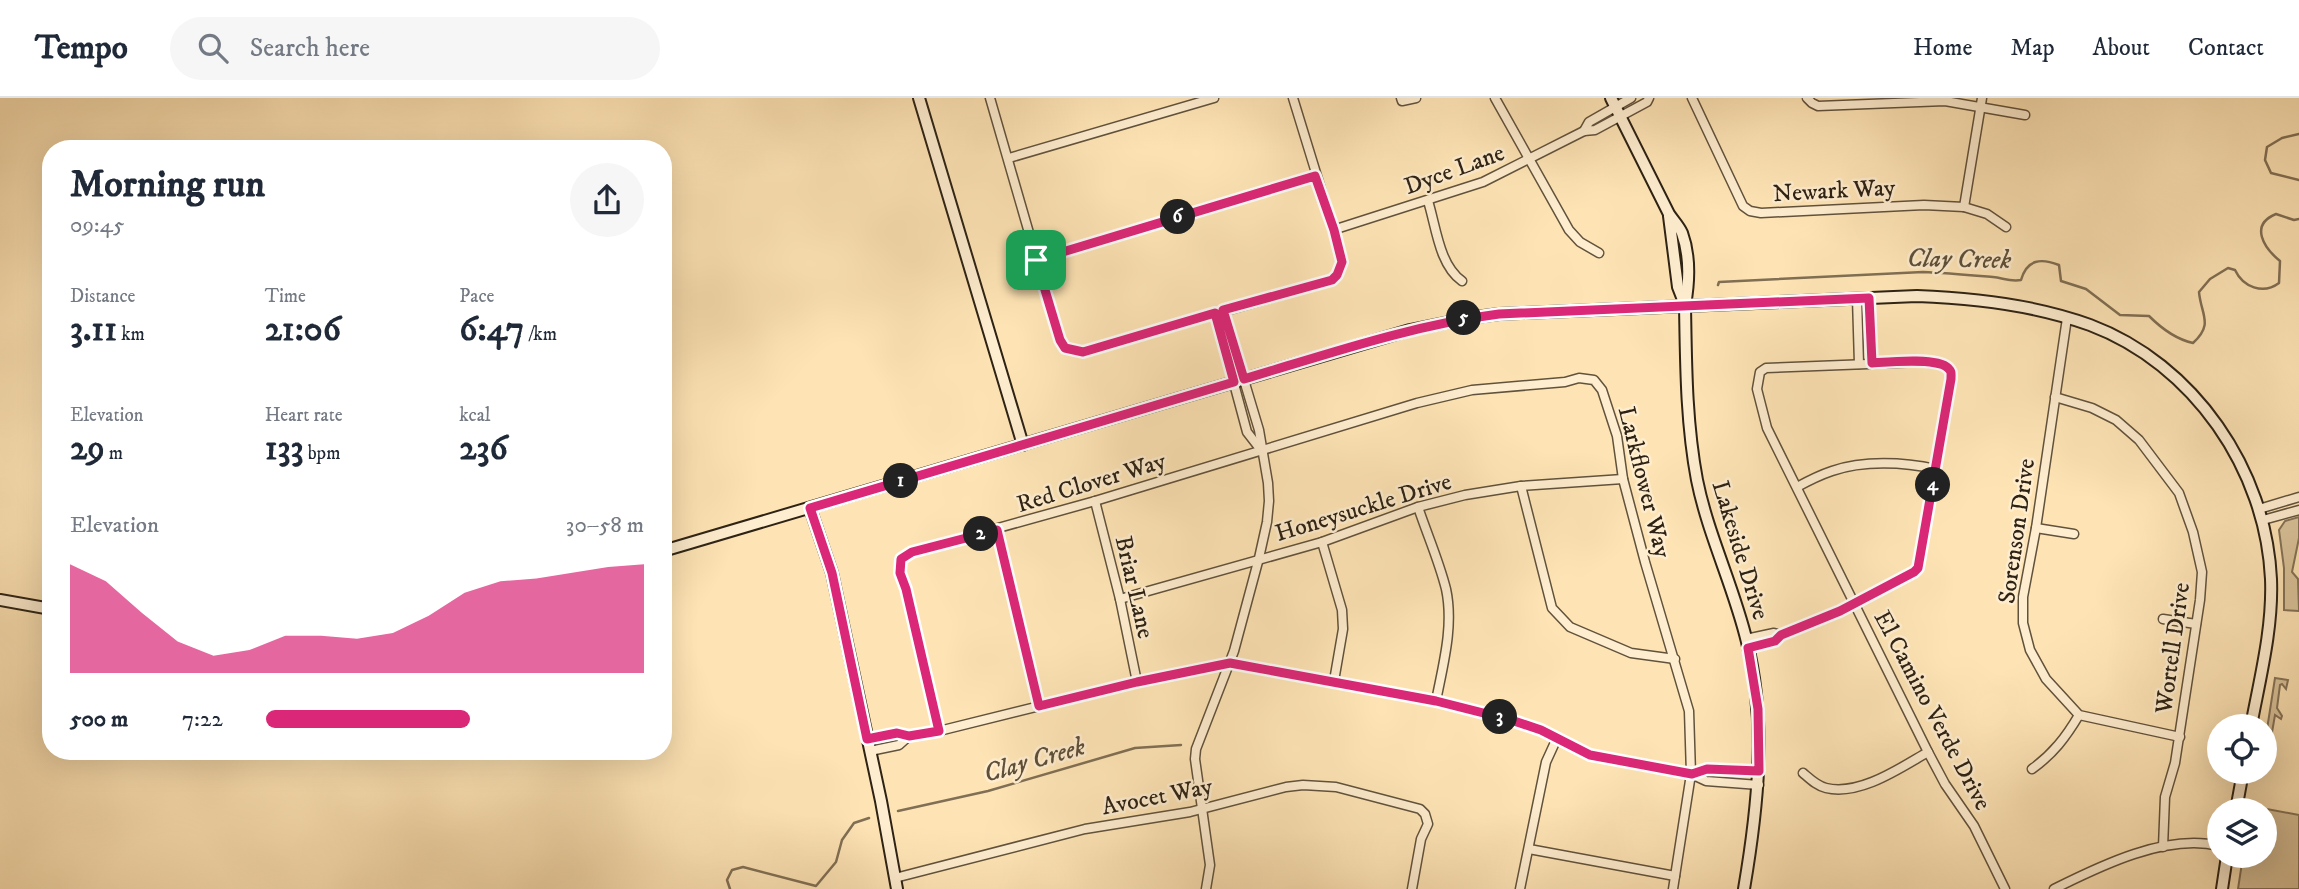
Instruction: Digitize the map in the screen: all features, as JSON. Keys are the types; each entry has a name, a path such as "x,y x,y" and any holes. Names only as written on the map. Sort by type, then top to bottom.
{"street":[{"path":"919,98 1023,445"},
{"path":"990,98 1060,340 1065,348 1083,352 1332,280 1337,275 1342,262 1293,98"},
{"path":"1009,158 1186,102 1214,98"},
{"path":"1401,98 1402,101 1416,98"},
{"path":"1495,98 1569,230 1580,242 1599,253"},
{"path":"1616,107 1631,98"},
{"path":"1616,107 1647,102 1649,98"},
{"name":"Newark Way","path":"1692,98 1743,206 1750,211 1761,213 1924,205 1964,207"},
{"path":"1807,98 1818,106 1934,100 1981,102 2025,115"},
{"path":"1981,102 1964,207 1987,214 2006,227"},
{"name":"Dyce Lane","path":"1334,230 1483,182 1584,131 1590,122 1616,107"},
{"name":"Lakeside Drive","path":"1616,107 1681,232 1685,249 1689,286 1685,305 1689,425 1696,478 1706,519 1747,643 1758,709 1759,785 1748,888"},
{"path":"1036,260 1315,176"},
{"path":"1428,201 1446,262 1451,272 1462,281"},
{"path":"672,548 1410,330 1469,318 1499,314 1685,305 1917,296 1957,298 2003,304 2067,318 2090,325 2121,340 2154,361 2193,394 2219,426 2244,470 2261,515 2269,556 2271,605 2253,714"},
{"path":"1857,298 1859,364"},
{"path":"1869,298 1872,363"},
{"path":"1206,889 1210,865 1195,759 1196,749 1230,663 1259,558 1269,501 1261,450 1247,432 1239,381 1219,312"},
{"name":"Sorenson Drive","path":"2067,318 2023,597 2023,623 2030,650 2046,679 2079,715"},
{"name":"El Camino Verde Drive","path":"1936,469 1951,372 1942,365 1872,363 1766,368 1760,372 1757,389 1767,428 1928,752 1945,784 1974,826 2005,889"},
{"name":"Larkflower Way","path":"1261,450 1417,403 1472,390 1565,383 1579,378 1594,380 1602,390 1617,436 1623,480 1689,711 1692,774 1673,889"},
{"name":"Wortell Drive","path":"2055,397 2092,408 2116,420 2139,440 2179,493 2193,532 2202,572 2180,737 2165,797 2163,847"},
{"name":"Red Clover Way","path":"939,731 900,573 901,559 912,552 997,530 1261,450"},
{"path":"1747,643 1775,641 1781,635 1854,604 1914,572 1918,568 1936,469 1905,464 1849,467 1832,470 1797,487"},
{"name":"Honeysuckle Drive","path":"1120,599 1322,541 1418,507 1465,495 1521,486 1623,480"},
{"path":"1521,486 1552,608 1570,627 1631,653 1675,659"},
{"path":"2261,515 2299,497"},
{"name":"Briar Lane","path":"1095,501 1120,599 1137,682"},
{"path":"1418,507 1446,590 1446,652 1436,701"},
{"path":"810,508 832,573 896,884"},
{"path":"2261,515 2299,510"},
{"path":"2036,528 2074,534"},
{"path":"997,530 1039,706"},
{"path":"1322,541 1342,610 1343,629 1334,681"},
{"path":"0,600 42,607"},
{"path":"2163,619 2196,624"},
{"path":"867,739 897,733 909,736 939,731 1137,682 1230,663 1436,701 1541,730 1590,755 1692,774 1706,781 1759,785"},
{"path":"2032,769 2062,743 2079,715 2180,737"},
{"path":"870,751 899,745 909,736"},
{"path":"1520,889 1546,762 1557,738"},
{"path":"1803,773 1823,787 1842,790 1854,788 1928,752"},
{"path":"1692,774 1707,769 1759,771"},
{"name":"Avocet Way","path":"896,884 1085,829 1202,810 1286,787 1318,784 1420,809 1425,814 1428,824 1421,839 1412,889"},
{"path":"2054,889 2136,854 2163,847 2207,844"},
{"path":"1529,849 1675,876"},
{"path":"2222,889 2225,868"}],"shaded area":[{"path":"2299,517 2299,538 2292,572 2298,579 2299,611 2284,610 2284,568 2279,530 2285,521"},
{"path":"2275,678 2288,680 2286,689 2280,685 2277,708 2281,719 2277,714 2269,714"},
{"path":"2277,811 2299,815 2299,889 2238,889 2241,868 2277,868"}],"waterway":[{"name":"Clay Creek","path":"2299,134 2282,138 2267,147 2265,160 2271,173 2299,180"},
{"name":"Clay Creek","path":"1718,285 1719,282 1923,272 2021,280 2031,264 2046,261 2059,265 2061,281 2086,289 2120,315 2149,316 2180,339 2193,343 2205,325 2199,292 2210,279 2228,268 2235,270 2248,285 2260,289 2279,283 2280,261 2269,250 2261,230 2263,224 2276,214 2299,219"},
{"name":"Clay Creek","path":"898,811 988,791 1135,748 1181,745"},
{"name":"Clay Creek","path":"730,889 727,880 732,870 743,867 816,886 836,862 842,840 854,823 869,818"}],"route":[{"path":"1315,176 1340,251 1340,268 1332,280 1223,310 1244,379 1424,326 1499,314 1869,298 1872,363 1933,363 1948,368 1951,372 1918,568 1840,611 1781,635 1775,641 1748,648 1758,709 1759,771 1707,769 1692,774 1590,755 1541,730 1436,701 1230,663 1039,706 997,530 912,552 901,559 900,573 939,731 909,736 897,733 867,739 832,573 810,508 1234,382 1215,313 1083,352 1065,348 1060,340 1036,260 1315,176"}]}
